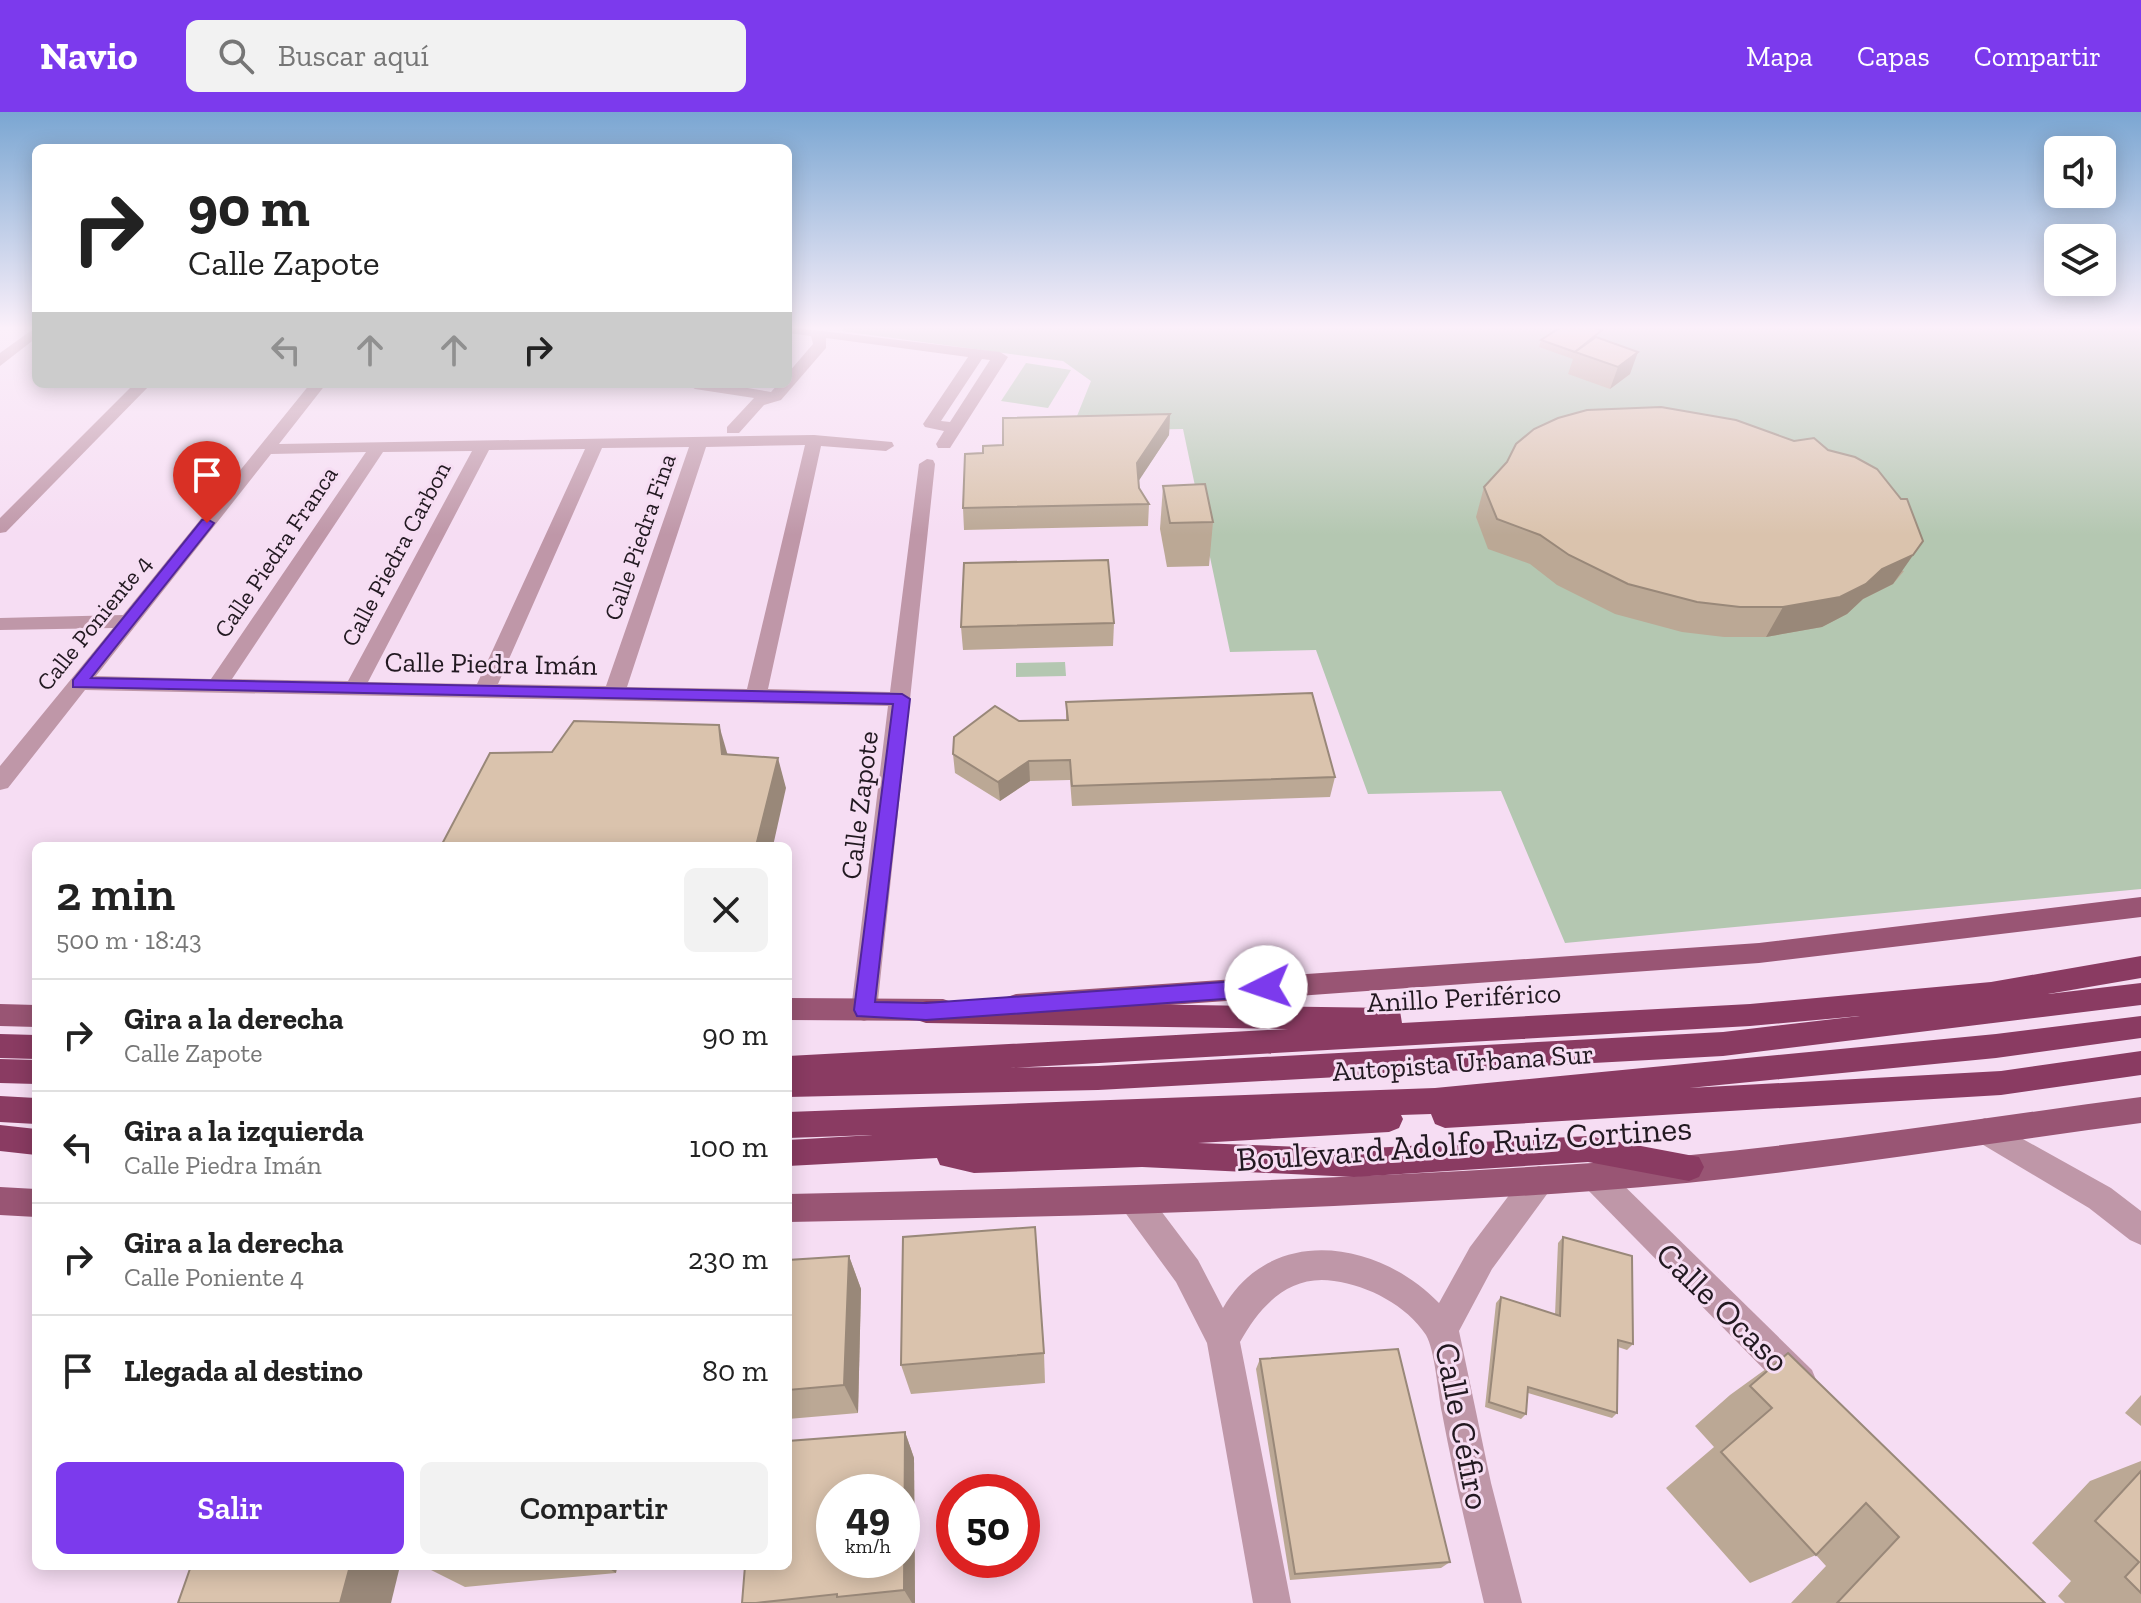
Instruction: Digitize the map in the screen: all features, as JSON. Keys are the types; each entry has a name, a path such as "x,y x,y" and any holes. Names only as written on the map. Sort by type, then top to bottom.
{"highway":[{"path":"1991,993 2141,958"},
{"name":"Anillo Periférico","path":"792,1068 1750,1015 1991,993 2141,967"},
{"name":"Autopista Urbana Sur","path":"792,1085 1098,1078 1723,1044 2141,994"},
{"path":"926,1012 1600,1022"},
{"name":"Autopista Urbana Sur","path":"792,1125 1435,1101 1996,1046 2141,1027"},
{"path":"0,1046 32,1047"},
{"path":"792,1153 2001,1083 2141,1063"},
{"path":"0,1071 32,1072"},
{"path":"0,1109 32,1111"},
{"path":"0,1138 32,1142"},
{"path":"900,1147 974,1159 1142,1154 1354,1163 1588,1149 1689,1167"}],"main road":[{"path":"792,1009 926,1012 1759,953 2141,907"},
{"path":"0,1015 32,1016"},
{"name":"Boulevard Adolfo Ruiz Cortines","path":"792,1208 1135,1201 1595,1177 2141,1110"},
{"path":"0,1201 32,1203"}],"street":[{"path":"0,528 131,397"},
{"name":"Calle Poniente 4","path":"0,782 308,397"},
{"path":"733,430 758,402 767,397"},
{"path":"949,397 931,424 955,428"},
{"path":"944,444 975,397"},
{"path":"266,449 814,440 886,446"},
{"path":"756,696 814,440"},
{"path":"484,691 596,443"},
{"name":"Calle Piedra Fina","path":"614,693 699,443"},
{"name":"Calle Piedra Carbon","path":"354,689 484,444"},
{"name":"Calle Piedra Franca","path":"217,686 378,447"},
{"name":"Calle Zapote","path":"864,1010 927,464"},
{"path":"0,624 128,621"},
{"name":"Calle Piedra Imán","path":"78,683 902,699"},
{"path":"1985,1131 2100,1198 2141,1230"},
{"name":"Calle Ocaso","path":"1595,1177 1824,1405"},
{"name":"Calle Céfiro","path":"1503,1603 1473,1483 1442,1329 1481,1258 1539,1180"},
{"path":"1135,1201 1187,1271 1223,1340 1272,1603"},
{"path":"1223,1340 1233,1316 1257,1288 1289,1269 1313,1264 1337,1264 1384,1278 1426,1308 1442,1329"}],"green space":[{"path":"1004,397 1055,397 1048,408 1001,401"},
{"path":"1085,397 2141,397 2141,889 1565,943 1501,791 1368,794 1316,650 1230,652 1183,429 1071,431"},
{"path":"1065,662 1066,676 1016,677 1016,663"}],"building":[{"path":"1661,407 1736,420 1794,441 1814,438 1828,450 1855,457 1877,469 1901,499 1907,499 1923,541 1913,555 1882,569 1866,584 1840,597 1783,607 1740,607 1697,602 1628,584 1569,555 1540,535 1497,519 1484,487 1507,462 1516,444 1534,429 1587,410"},
{"path":"1170,414 1137,463 1139,488 1149,504 963,508 965,454 983,453 983,446 1003,445 1003,418"},
{"path":"1205,484 1213,522 1170,523 1163,486"},
{"path":"1108,560 1114,623 961,627 964,563"},
{"path":"1312,693 1335,777 1072,786 1070,760 1029,761 998,782 953,754 954,737 995,706 1019,721 1068,720 1066,702"},
{"path":"574,721 719,725 722,754 778,758 757,842 443,842 490,753 552,752"},
{"path":"1035,1227 1044,1353 901,1365 903,1237"},
{"path":"1563,1237 1632,1256 1633,1344 1618,1340 1617,1413 1528,1387 1526,1414 1489,1402 1501,1297 1560,1316"},
{"path":"849,1256 844,1385 792,1390 792,1260"},
{"path":"1398,1349 1450,1562 1295,1574 1260,1359"},
{"path":"1788,1353 2045,1603 1837,1603 1899,1537 1866,1503 1816,1555 1721,1452 1772,1408 1750,1386"},
{"path":"905,1432 905,1474 816,1474 816,1578 904,1578 904,1590 742,1603 745,1570 792,1570 792,1441"},
{"path":"2141,1471 2141,1593 2125,1577 2139,1562 2095,1521"},
{"path":"190,1570 349,1570 340,1603 178,1603"}],"route":[{"path":"207,523 78,683 902,699 864,1010 926,1012 1266,987"}]}
